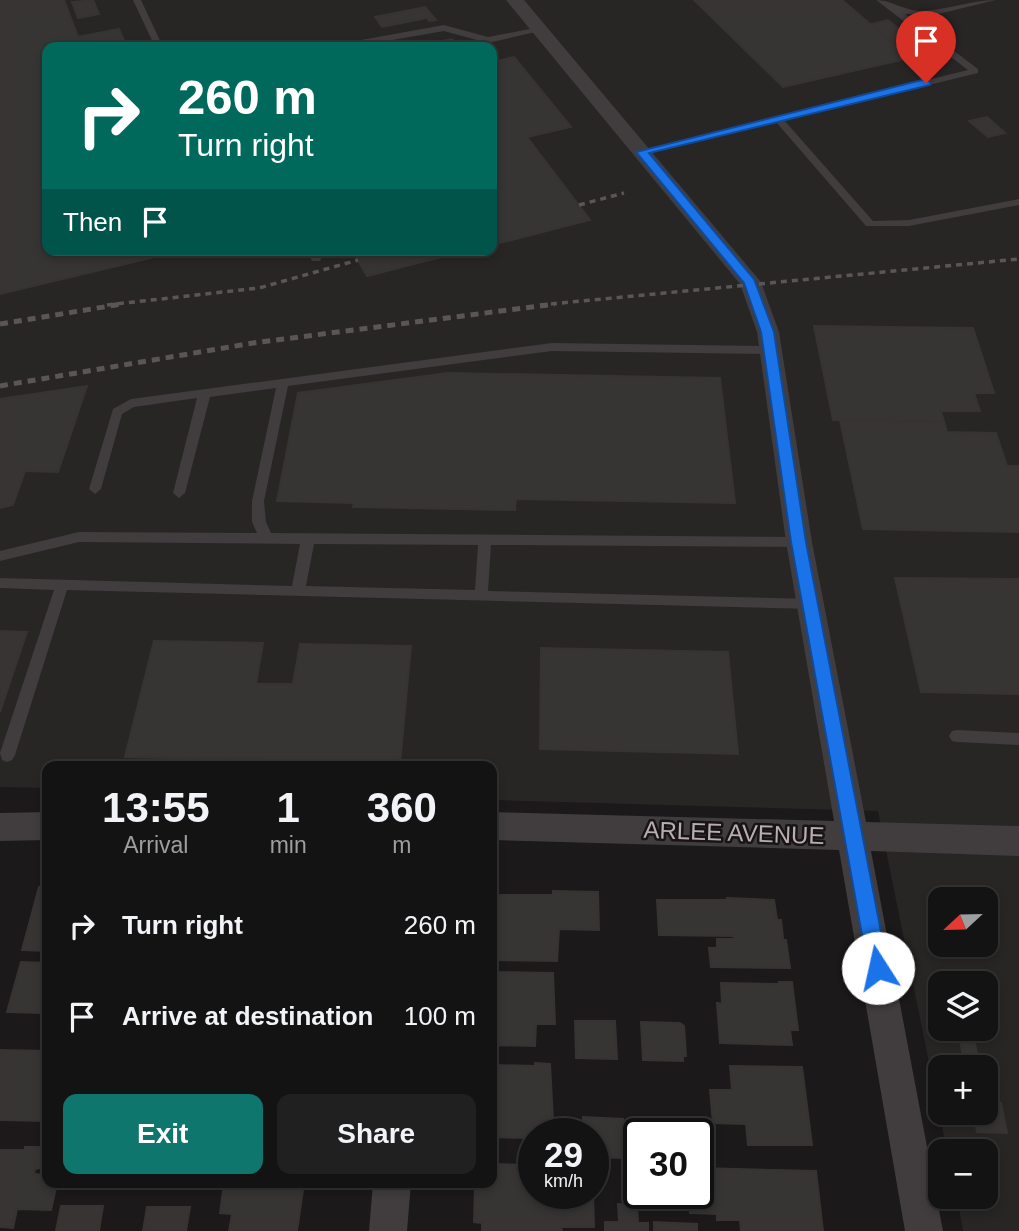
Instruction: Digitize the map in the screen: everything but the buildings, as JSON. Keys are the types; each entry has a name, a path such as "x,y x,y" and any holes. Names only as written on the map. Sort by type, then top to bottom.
{"street":[{"path":"515,0 750,282 768,332 799,542 855,837 924,1231"},
{"path":"0,827 42,826"},
{"name":"ARLEE AVENUE","path":"497,826 1019,841"},
{"path":"388,1231 392,1188"}],"lane":[{"path":"137,0 157,42"},
{"path":"642,152 975,71 880,0"},
{"path":"892,9 916,15 992,0"},
{"path":"368,42 444,29 488,40 540,30"},
{"path":"778,118 870,224 909,223 1019,202"},
{"path":"96,489 117,412 123,406 149,399 552,348 770,350"},
{"path":"266,538 259,522 258,502 283,382"},
{"path":"179,494 205,392"},
{"path":"0,556 79,537 799,542"},
{"path":"298,591 308,538"},
{"path":"481,596 485,539"},
{"path":"0,583 811,605"},
{"path":"6,755 62,585"},
{"path":"957,736 1019,740"}],"shaded area":[{"path":"0,0 1019,0 1019,1231 963,1231 959,1209 998,1209 998,1139 945,1139 942,1125 998,1125 998,1055 928,1055 928,1057 878,811 497,800 497,761 42,761 42,788 0,787"}],"railway":[{"path":"579,205 624,193"},
{"path":"540,305 1019,259"},
{"path":"107,305 259,288 358,260"},
{"path":"0,324 122,304"},
{"path":"0,386 253,343 555,304"}],"route":[{"path":"878,968 799,542 768,332 750,282 642,152 926,83"}]}
